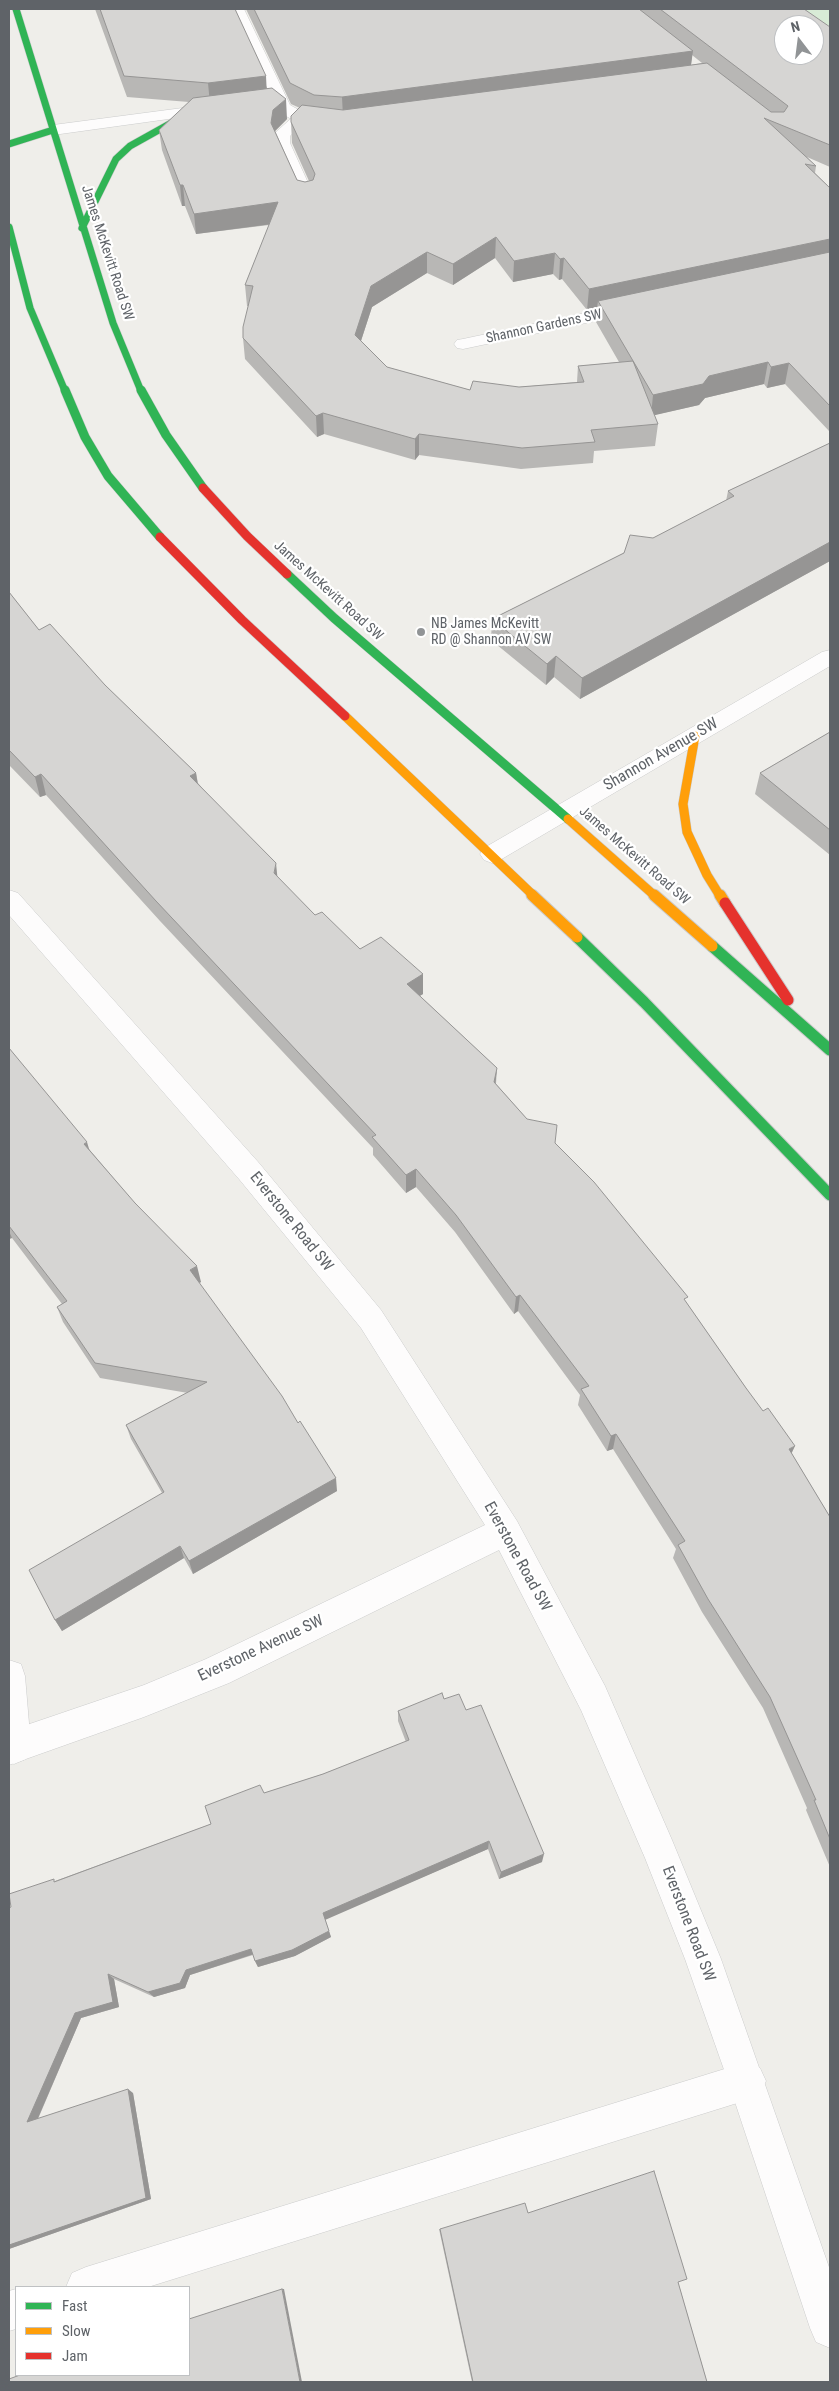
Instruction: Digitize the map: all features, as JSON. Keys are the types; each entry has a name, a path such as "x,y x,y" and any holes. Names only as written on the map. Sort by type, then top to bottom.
{"main road":[{"name":"James McKevitt Road SW","path":"16,9 82,228 113,323 135,380 166,435 207,493 247,536 334,618 562,813 830,1050"},
{"path":"82,228 116,159 130,146 191,112"},
{"path":"18,128 53,130"},
{"path":"9,144 53,130"},
{"path":"9,227 30,308 85,437 108,476 147,524 242,620 492,854 644,1002 830,1195"},
{"path":"695,736 683,804 687,832 707,875 803,1025"}],"street":[{"path":"237,9 283,108 313,122 343,124"},
{"path":"260,103 280,101"},
{"path":"53,130 230,107"},
{"path":"301,118 282,136 282,142 306,196"},
{"name":"Shannon Gardens SW","path":"463,344 646,305"},
{"name":"Shannon Avenue SW","path":"492,854 830,657"},
{"name":"Everstone Road SW","path":"9,899 249,1171 371,1319 506,1530 592,1698 660,1852 703,1959 747,2081 830,2328"},
{"name":"Everstone Avenue SW","path":"11,1747 144,1701 217,1671 506,1530"},
{"path":"9,1676 11,1747"},
{"path":"89,2286 747,2081"}],"green space":[{"path":"804,9 830,9 830,27 824,23 824,15 813,15"}],"building":[{"path":"100,9 235,9 266,76 208,83 124,76"},
{"path":"254,9 639,9 693,51 342,97 314,95 290,83"},
{"path":"660,9 804,9 813,15 774,15 774,65 824,65 824,23 830,27 830,145 764,118 816,166 805,164 830,188 830,239 589,289 564,258 560,259 555,253 514,261 496,237 453,264 427,252 371,286 355,335 387,367 470,390 473,381 519,387 584,382 578,366 633,361 658,424 591,430 595,442 522,448 419,434 415,439 323,413 316,416 243,338 243,327 253,286 245,285 278,202 194,214 183,185 180,185 159,130 193,98 272,88 286,99 273,110 271,123 297,180 305,182 313,180 315,174 291,122 291,116 302,105 343,110 707,63 771,112 784,112 788,106"},
{"path":"830,252 830,406 789,363 771,367 768,362 709,376 703,384 653,395 598,301"},
{"path":"830,443 830,542 582,678 556,656 547,664 492,619 624,553 630,535 653,538 734,496 728,491"},
{"path":"9,592 39,630 50,624 105,685 196,773 190,776 276,863 274,873 315,915 322,912 360,949 381,937 423,974 407,984 497,1068 494,1082 527,1119 557,1125 555,1143 594,1182 688,1297 684,1299 746,1388 763,1411 768,1408 795,1446 789,1449 830,1517 830,1839 814,1800 816,1800 770,1697 708,1599 678,1545 685,1541 616,1434 611,1436 581,1389 589,1386 520,1295 516,1297 456,1215 416,1169 406,1175 372,1137 376,1135 156,901 41,774 35,777 9,750"},
{"path":"830,732 830,830 760,773"},
{"path":"9,1048 87,1142 84,1144 135,1203 197,1266 190,1270 282,1396 298,1423 300,1421 336,1478 189,1561 180,1546 55,1620 29,1570 164,1492 126,1425 207,1382 95,1363 57,1307 67,1301 9,1226"},
{"path":"442,1693 444,1699 459,1694 466,1710 481,1705 544,1854 501,1872 489,1841 323,1913 329,1931 292,1950 255,1961 251,1949 186,1970 180,1983 148,1992 108,1974 113,2002 75,2013 27,2122 128,2089 146,2198 9,2245 9,1908 11,1907 9,1894 54,1879 54,1882 211,1824 205,1806 260,1785 264,1793 323,1774 409,1740 398,1711"},
{"path":"654,2171 687,2279 678,2282 707,2382 473,2382 440,2229 525,2203 528,2213"},
{"path":"282,2289 300,2382 9,2382 9,2379 17,2376 190,2376 190,2319"}],"traffic: fast":[{"path":"16,9 82,228 113,323 135,380 166,435 203,488"},
{"path":"82,228 116,159 130,146 191,112"},
{"path":"9,144 53,130"},
{"path":"9,227 30,308 85,437 108,476 160,537"},
{"path":"287,574 334,618 568,819"},
{"path":"577,937 644,1002 830,1195"},
{"path":"712,946 830,1050"}],"traffic: slow":[{"path":"345,716 577,937"},
{"path":"695,736 683,804 687,832 707,875 725,903"},
{"path":"568,819 712,946"}],"traffic: jam":[{"path":"203,488 247,536 287,574"},
{"path":"160,537 242,620 345,716"},
{"path":"725,903 788,1000"}],"place":[{"name":"NB James McKevitt RD @ Shannon AV SW","path":"421,632"}]}
